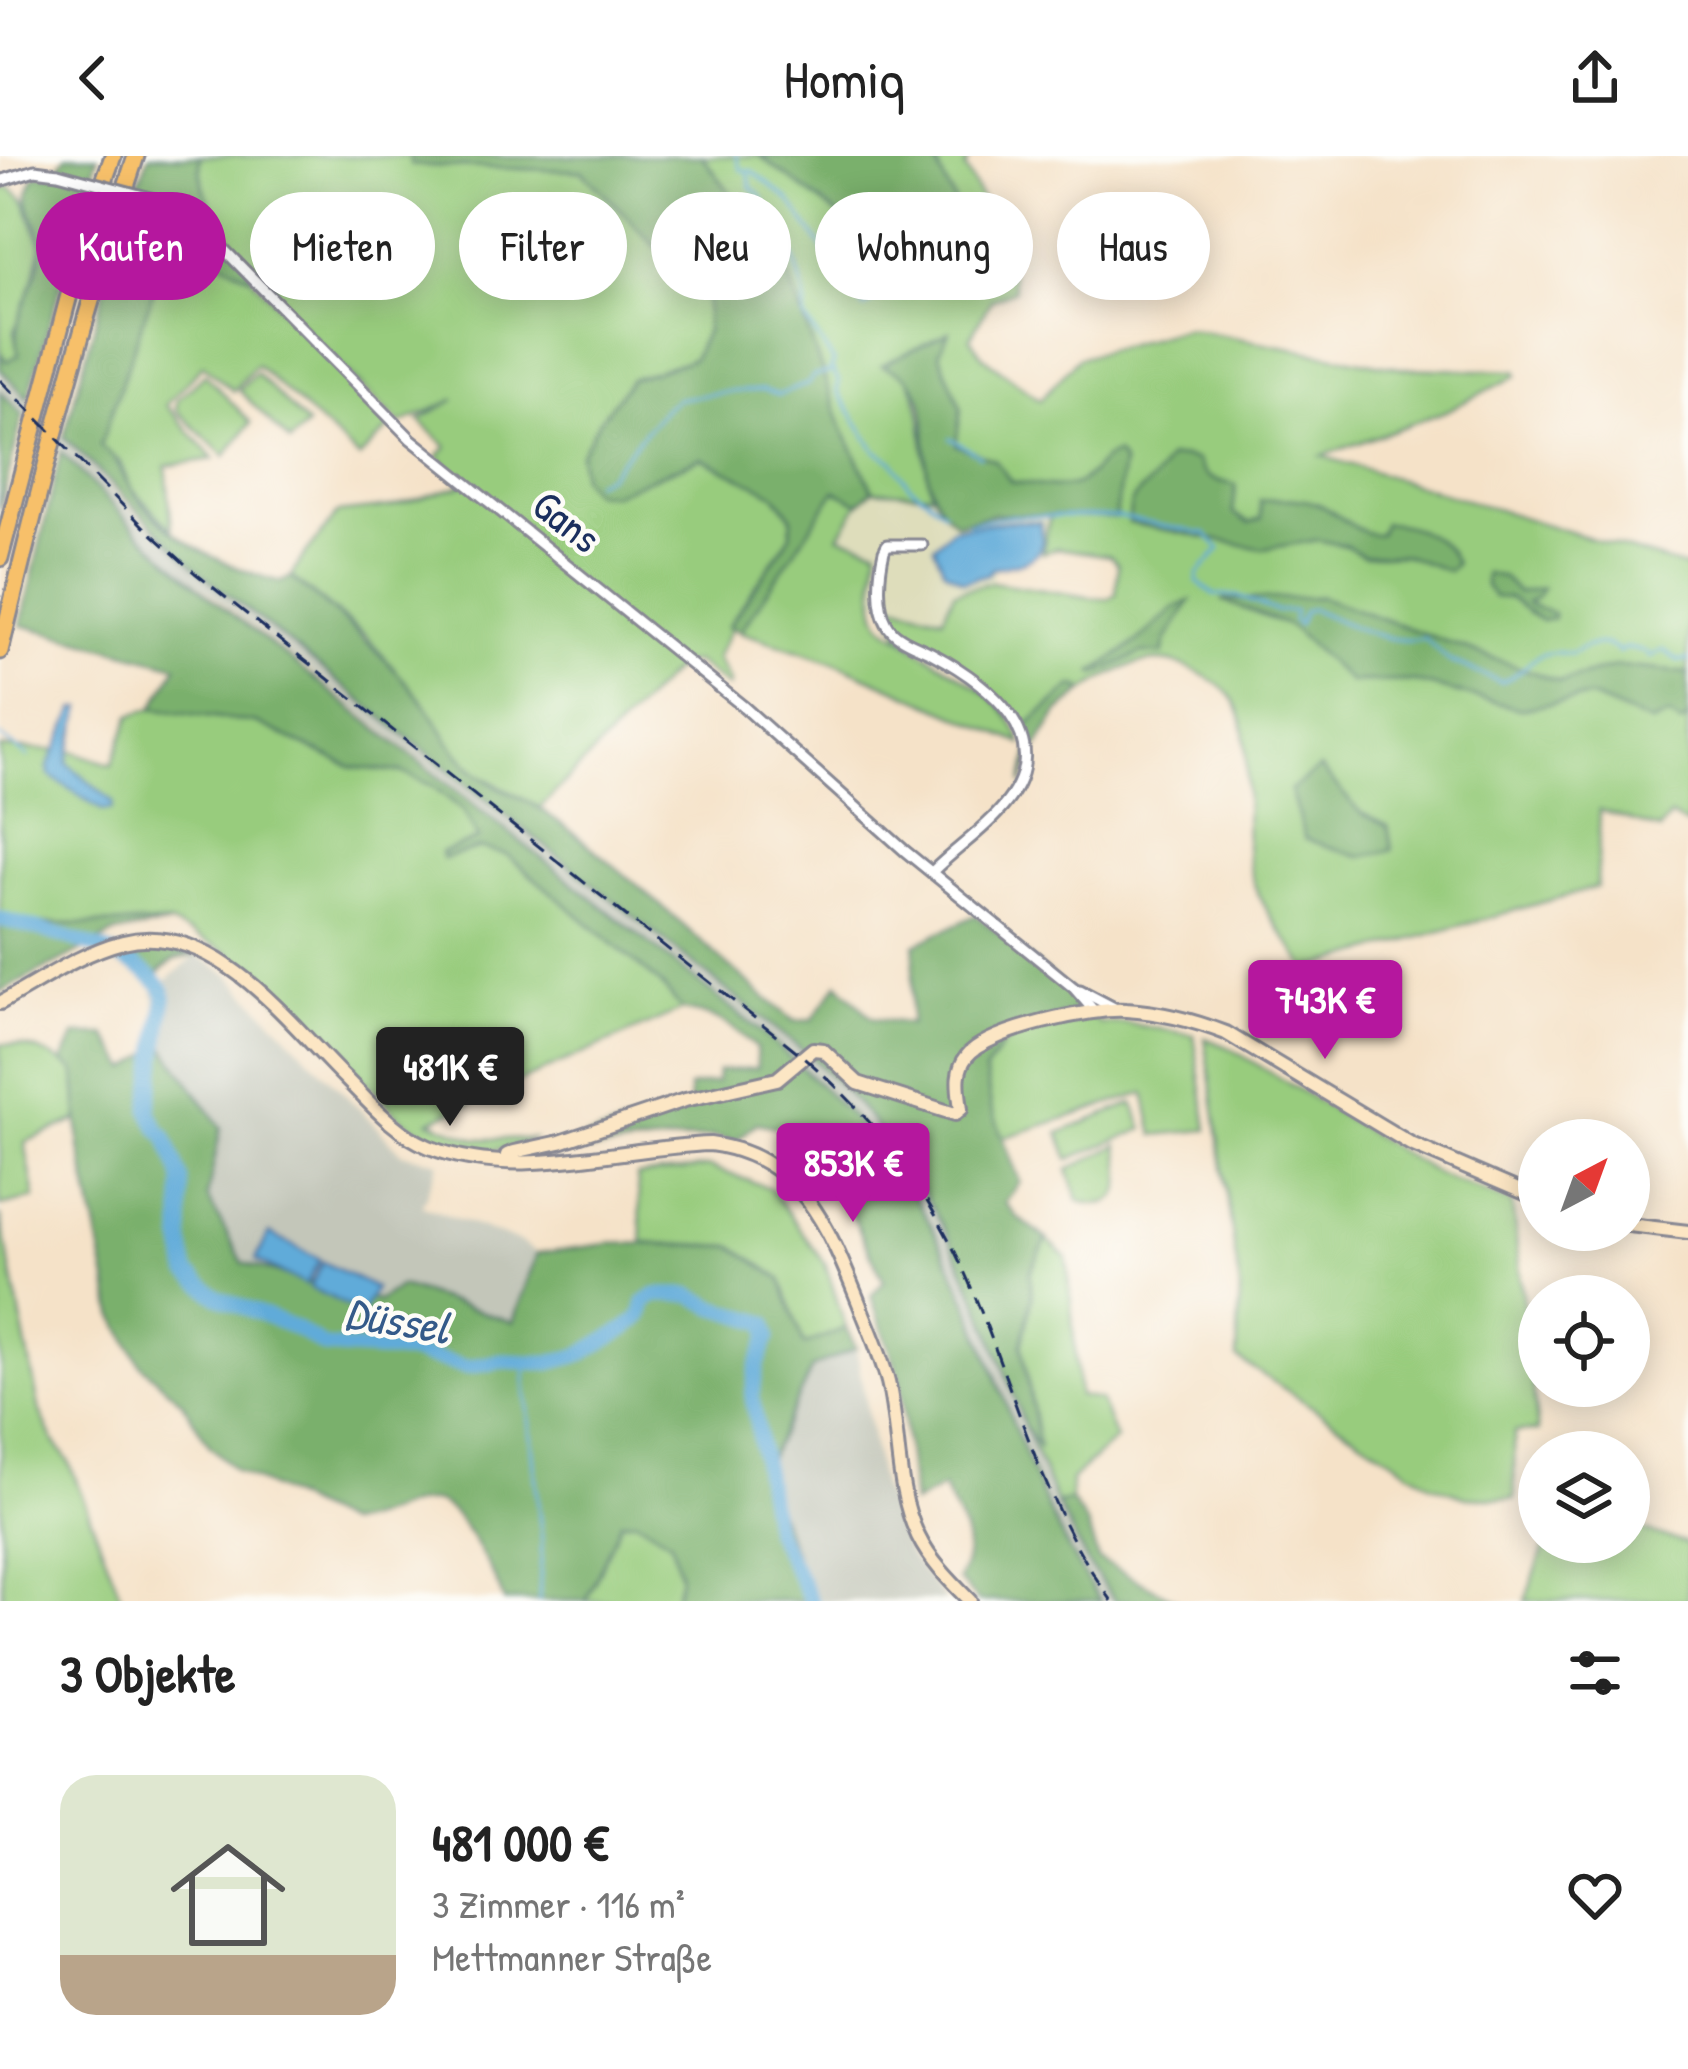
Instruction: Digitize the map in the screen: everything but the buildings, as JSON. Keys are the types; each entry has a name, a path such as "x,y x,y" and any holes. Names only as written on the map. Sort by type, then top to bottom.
{"highway":[{"path":"0,558 85,234 113,156"},
{"path":"0,651 107,244 136,156"}],"main road":[{"path":"0,1003 115,945 167,940 210,953 234,970 394,1127 427,1146 454,1155 506,1161 710,1144 747,1152 800,1191 831,1233 888,1383 906,1498 918,1536 970,1601"},
{"path":"506,1161 514,1152 560,1142 685,1100 777,1079 813,1049 823,1050 858,1083 955,1114 961,1109 960,1070 978,1046 1005,1034 1118,1010 1194,1022 1226,1033 1411,1144 1518,1189"},
{"path":"1650,1227 1688,1232"}],"street":[{"name":"Gans","path":"0,181 28,171 58,173 162,201 189,214 411,439 744,706 1027,954 1074,988 1118,1010"},
{"path":"922,545 887,545 884,551 881,605 887,625 980,687 1016,720 1026,744 1010,799 933,872"},
{"name":"Gans","path":"1074,988 1095,1012"}],"shaded area":[{"path":"0,369 131,508 202,574 811,1057 870,1117 945,1226 975,1290 1035,1456 1088,1564 1115,1601 1101,1601 1055,1527 951,1265 917,1202 861,1125 755,1027 162,554 0,391"},
{"path":"873,490 932,494 956,523 995,514 1050,516 1042,553 995,570 992,582 954,592 943,617 875,599 877,549 838,536"},
{"path":"197,955 229,975 402,1153 439,1162 422,1206 520,1242 537,1253 514,1323 402,1286 378,1302 243,1263 207,1197 221,1127 163,1045 153,991"},
{"path":"856,1348 880,1483 907,1551 946,1601 812,1601 763,1471 812,1368"}],"green space":[{"path":"66,156 98,156 88,192 36,192 36,223 28,204 30,187 36,175 52,175"},
{"path":"149,156 200,156 205,192 135,192"},
{"path":"200,156 409,156 412,165 582,171 603,192 459,192 459,300 627,300 627,217 651,242 651,300 707,300 706,331 693,359 631,379 580,455 612,494 701,458 773,493 792,517 791,535 728,626 731,629 716,658 728,687 695,662 681,663 540,808 478,774 366,636 291,577 337,513 391,507 463,485 438,456 447,447 419,420 456,399 400,424 278,300 435,300 435,192 250,192 250,265 226,232 226,192 206,192"},
{"path":"409,156 702,156 730,192 651,192 651,242 627,217 627,192 603,192 582,171 411,165"},
{"path":"702,156 760,156 815,197 815,300 991,300 970,338 984,357 1040,400 1078,358 1185,328 1399,368 1516,371 1518,375 1446,411 1322,456 1688,568 1688,673 1618,666 1560,682 1321,597 1225,601 1290,626 1350,682 1412,681 1521,709 1590,697 1651,723 1670,716 1681,723 1688,719 1688,826 1670,816 1659,830 1600,810 1597,887 1307,969 1268,912 1251,875 1242,719 1221,687 1176,663 1147,661 1108,676 1082,693 1073,686 1025,727 959,664 900,634 884,601 943,617 954,592 992,582 1108,599 1116,594 1118,565 1110,556 1057,548 1042,553 1050,516 1115,518 1123,463 1116,455 1079,483 1045,486 1011,482 995,460 955,445 961,408 939,353 948,334 908,378 919,407 932,494 873,490 842,428 791,283 791,192 730,192","holes":["1320,768 1361,814 1388,826 1291,790"]},
{"path":"760,156 927,156 936,163 950,192 815,192 815,197"},
{"path":"950,156 971,156 965,168 978,192 950,192 936,163"},
{"path":"9,187 24,199 36,231 36,270 14,331 19,355 6,361 0,352 0,191"},
{"path":"226,233 250,269 250,276 226,264"},
{"path":"226,264 250,276 250,300 273,300 392,425 359,458 256,365 233,391 203,365 166,405 214,459 166,466 172,530 131,488 120,462 99,446 150,300 226,300"},
{"path":"36,276 36,300 56,300 28,398 0,369 0,352 6,361 19,355 16,341"},
{"path":"791,283 842,428 873,490 859,503 835,491 740,632 728,627 791,535 792,516 773,493 701,458 612,494 593,492 581,477 580,455 631,379 693,359 706,331 707,300 791,300"},
{"path":"101,300 150,300 100,446 114,458 146,507 199,549 281,582 291,577 392,667 478,774 575,834 794,1021 812,1020 838,983 872,1018 910,1024 915,944 976,915 1072,993 1084,1009 991,1038 1001,1047 985,1070 991,1107 1020,1182 1005,1203 1047,1239 1030,1272 1032,1298 1022,1345 1039,1448 1025,1428 986,1321 944,1228 918,1184 853,1100 811,1057 202,574 64,437"},
{"path":"949,332 939,353 961,408 956,445 995,460 1011,482 1055,487 1079,483 1116,454 1123,463 1115,518 995,514 956,523 931,487 918,394 905,377 882,365"},
{"path":"256,373 307,425 290,442 239,390"},
{"path":"205,374 251,423 225,456 176,410 177,400"},
{"path":"0,391 23,415 0,510"},
{"path":"61,452 138,532 212,598 755,1027 856,1121 899,1174 935,1233 977,1326 1050,1514 1101,1601 978,1601 958,1580 967,1543 943,1488 913,1504 899,1376 871,1296 884,1281 851,1213 786,1129 757,1123 736,1141 713,1137 524,1157 690,1105 689,1087 717,1082 718,1071 757,1068 756,1048 714,1018 682,1010 662,985 507,855 480,848 443,859 441,853 478,839 464,811 433,786 401,772 351,767 256,723 153,708 177,666 21,625"},
{"path":"1169,458 1198,461 1212,479 1236,485 1233,513 1249,523 1261,519 1260,501 1304,500 1371,534 1379,534 1384,523 1416,529 1444,546 1455,564 1448,571 1404,555 1364,556 1318,540 1263,549 1129,523 1137,495"},
{"path":"835,490 859,503 839,536 878,548 874,597 882,623 989,696 1014,726 1022,744 838,664 740,632"},
{"path":"1485,573 1503,577 1518,593 1542,588 1527,603 1553,614 1553,619 1541,621 1509,598 1494,597 1485,586"},
{"path":"1321,597 1560,682 1618,666 1688,673 1688,719 1681,724 1670,716 1651,723 1590,697 1521,709 1412,681 1350,682 1290,626 1221,600"},
{"path":"1190,601 1163,654 1142,653 1093,672 1137,642 1174,608"},
{"path":"1074,685 1082,693 1059,712 1034,752 1022,784 1031,745 1025,727"},
{"path":"153,708 256,723 351,767 401,772 433,786 464,811 479,840 442,853 480,848 507,855 662,985 682,1010 430,1121 476,1139 532,1139 516,1146 474,1148 430,1136 411,1125 229,953 171,924 37,924 0,914 0,748 72,751 112,765 131,715"},
{"path":"1320,768 1361,813 1388,826 1392,850 1361,857 1305,839 1290,790"},
{"path":"0,914 37,924 172,924 116,933 0,992"},
{"path":"140,946 197,955 175,959 157,974 124,950"},
{"path":"1095,1016 1099,1024 1126,1023 1194,1035 1208,1130 1154,1135 1145,1093 1003,1138 991,1107 985,1070 1009,1037"},
{"path":"76,1035 106,1035 128,1069 163,1045 221,1127 207,1197 243,1263 378,1301 401,1286 513,1322 537,1253 615,1243 732,1246 781,1279 804,1345 846,1328 856,1348 812,1368 763,1471 812,1601 674,1601 680,1577 671,1542 636,1520 621,1522 586,1601 504,1601 466,1529 436,1502 345,1524 235,1470 209,1445 182,1402 140,1364 114,1315 80,1148 75,1072 62,1061"},
{"path":"1205,1038 1230,1048 1437,1174 1512,1203 1520,1275 1518,1407 1535,1407 1538,1431 1514,1432 1515,1499 1466,1497 1432,1485 1237,1358 1240,1289"},
{"path":"0,1044 40,1051 75,1071 78,1120 25,1142 35,1198 0,1206"},
{"path":"1133,1103 1144,1129 1069,1159 1059,1133"},
{"path":"1118,1145 1120,1191 1107,1203 1079,1201 1068,1170"},
{"path":"709,1167 770,1188 825,1263 846,1328 804,1345 781,1279 733,1246 643,1243 637,1176"},
{"path":"0,1214 40,1412 69,1462 123,1601 2,1601"},
{"path":"1047,1239 1067,1258 1079,1396 1100,1400 1116,1439 1071,1480 1071,1501 1057,1504 1025,1428 1038,1445 1022,1345 1032,1298 1030,1272"},
{"path":"1071,1501 1087,1524 1098,1559 1178,1601 1115,1601 1088,1564 1057,1504"},
{"path":"636,1520 671,1542 680,1577 674,1601 586,1601 621,1521"},
{"path":"1650,1532 1688,1544 1688,1601 1525,1601 1539,1563 1650,1563"}],"water":[{"path":"1040,522 1041,545 1032,557 964,581 944,570 934,546 952,528"},
{"path":"82,708 67,763 113,802 112,809 102,810 49,775 48,767 75,709"},
{"path":"269,1233 320,1260 306,1285 256,1260"},
{"path":"323,1262 375,1288 362,1313 310,1287"}],"waterway":[{"path":"736,156 794,258 805,295 805,319 834,362 831,368 839,382 837,391 876,451 893,461 908,484 944,511"},
{"path":"751,170 789,200 815,237"},
{"path":"858,300 864,308 874,300"},
{"path":"594,482 608,475 677,399 763,390 778,395 808,384 813,376 832,372"},
{"path":"950,438 980,456"},
{"path":"968,523 1007,516 1118,517 1206,534 1220,549 1198,574 1197,582 1215,595 1237,596 1276,611 1295,611 1293,620 1298,625 1304,611 1311,609 1381,636 1424,638 1449,661 1501,682 1539,656 1571,654 1595,645 1619,652 1625,648 1647,652 1649,657 1663,650 1679,661 1688,660"},
{"path":"0,736 28,757"},
{"name":"Düssel","path":"0,919 118,957 156,981 165,996 149,1110 166,1137 182,1180 182,1238 188,1273 218,1297 295,1328 325,1347 410,1353 467,1367 503,1361 549,1363 580,1355 641,1317 645,1302 656,1295 691,1295 766,1323 769,1336 752,1396 774,1529 811,1601"},
{"path":"527,1362 542,1542 539,1601"}],"railway":[{"path":"0,380 195,573 795,1050 845,1095 908,1172 958,1258 1063,1520 1112,1601"}]}
